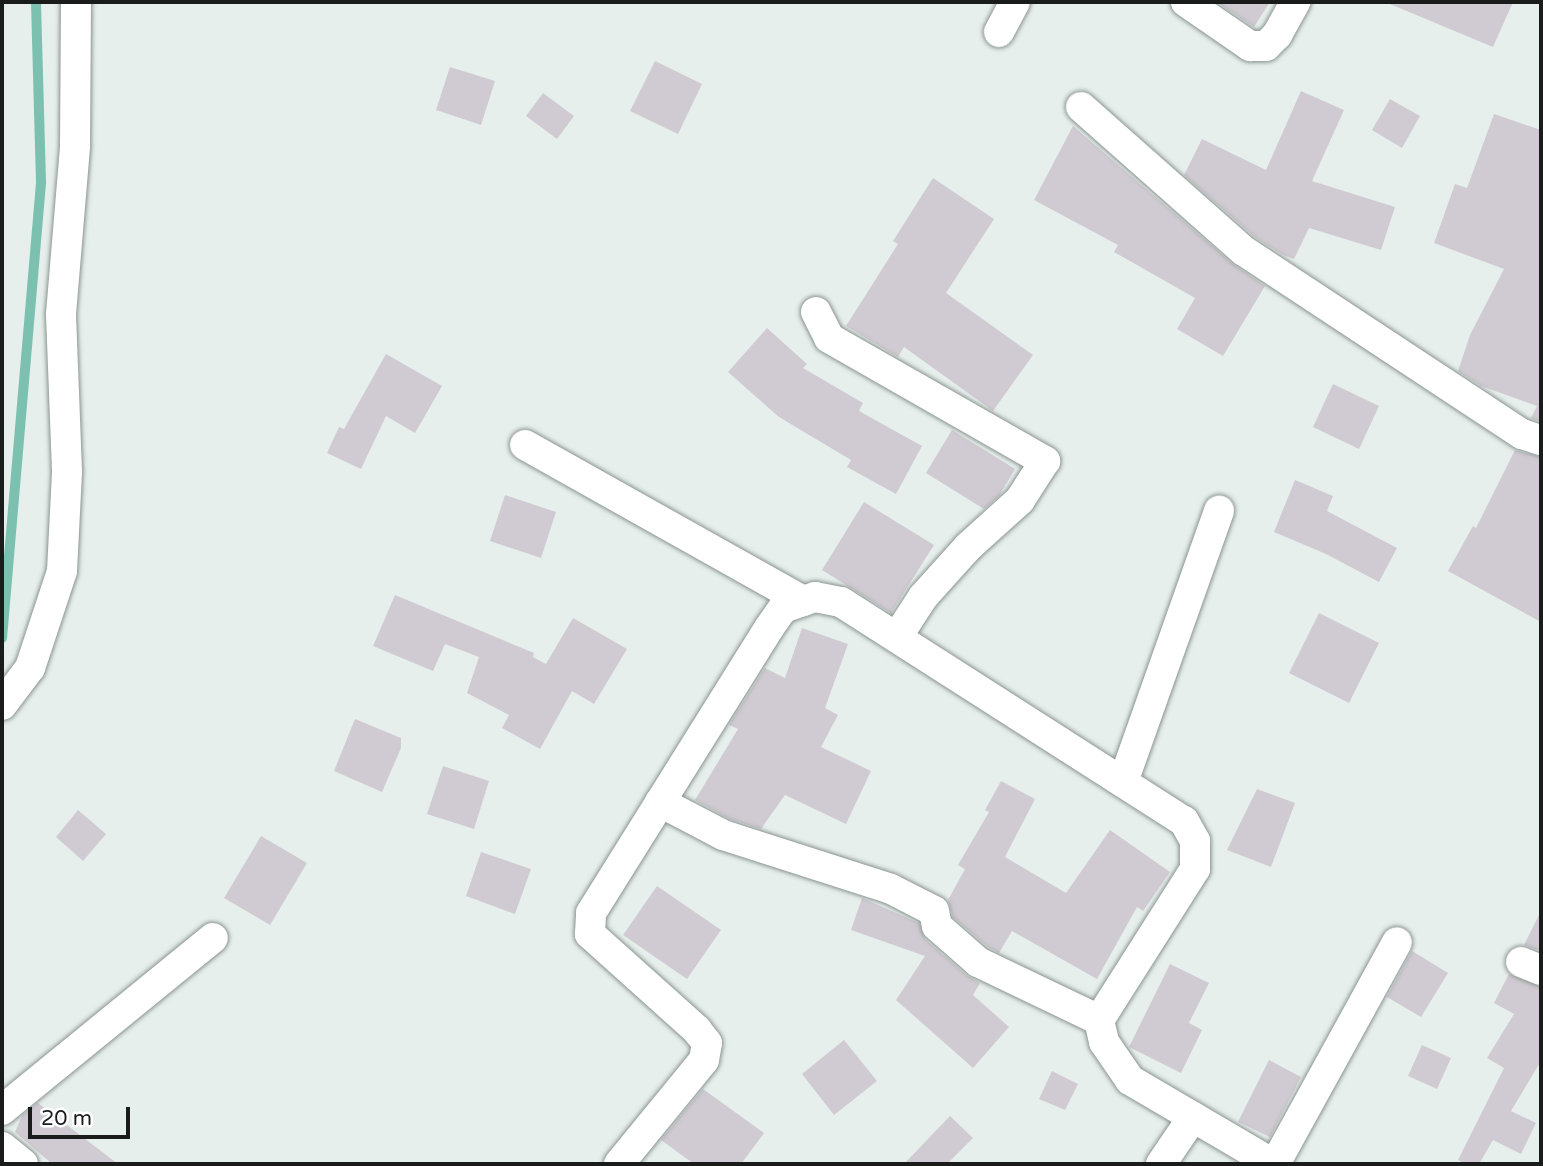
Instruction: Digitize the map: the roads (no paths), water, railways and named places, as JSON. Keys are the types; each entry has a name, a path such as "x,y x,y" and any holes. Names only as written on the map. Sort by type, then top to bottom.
{"street":[{"path":"2,705 30,668 62,571 68,471 61,314 75,146 76,2"},
{"path":"999,32 1015,2"},
{"path":"1186,2 1250,46 1266,46 1277,35 1295,2"},
{"path":"1081,107 1244,251 1522,433 1541,440"},
{"path":"816,312 829,338 1045,461 1020,500 959,557 923,597 897,637"},
{"path":"525,445 803,601"},
{"path":"1123,782 1219,511"},
{"path":"619,1164 704,1060 707,1044 697,1030 590,934 591,912 783,608 815,597 841,602 1184,821 1195,841 1195,869 1099,1020 1104,1042 1130,1080 1274,1164 1397,942"},
{"path":"660,802 723,835 891,889 934,911 937,926 978,962 1099,1020"},
{"path":"2,1110 213,939"},
{"path":"1161,1164 1193,1117"},
{"path":"2,1147 23,1164"}],"waterway":[{"path":"2,638 41,182 36,2"}]}
